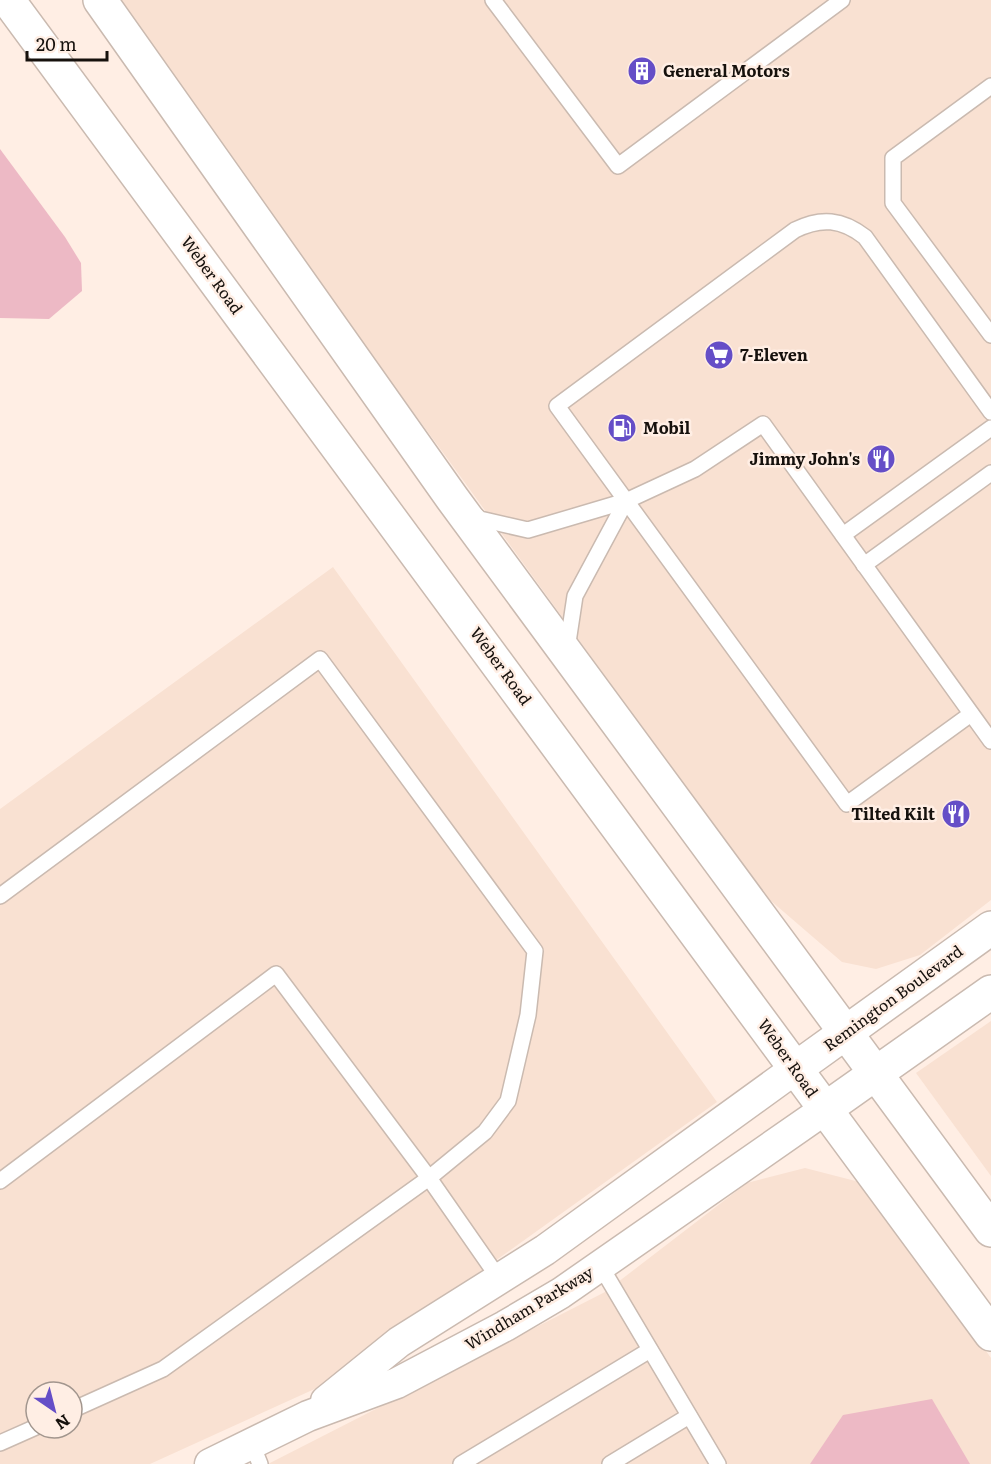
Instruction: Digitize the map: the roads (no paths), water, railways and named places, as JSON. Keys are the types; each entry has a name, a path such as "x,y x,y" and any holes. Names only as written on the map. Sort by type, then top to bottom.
{"main road":[{"name":"Weber Road","path":"8,0 991,1334"},
{"path":"100,0 453,498 991,1230"},
{"name":"Remington Boulevard","path":"795,1069 991,928"},
{"path":"824,1110 991,992"}],"street":[{"path":"308,1416 399,1342 500,1280 795,1069"},
{"name":"Windham Parkway","path":"210,1464 256,1454 308,1416 398,1383 505,1326 561,1293 824,1110"}],"lane":[{"path":"493,0 618,166 842,0"},
{"path":"991,86 893,158 892,203 991,334"},
{"path":"971,714 847,804 556,406 795,230 809,223 838,222 853,228 865,237 991,412"},
{"path":"453,498 480,519 528,530 626,501 695,468 763,424 991,741"},
{"path":"843,535 991,428"},
{"path":"864,565 991,473"},
{"path":"567,651 575,596 626,501"},
{"path":"0,896 320,659 535,951 528,1015 508,1101 485,1132 429,1178 163,1369 84,1405"},
{"path":"0,1180 276,974 429,1178 500,1280"},
{"path":"600,1265 718,1464"},
{"path":"461,1464 650,1350"},
{"path":"610,1464 689,1416"},
{"path":"0,1443 24,1432"}],"place":[{"name":"General Motors","path":"642,71"},
{"name":"7-Eleven","path":"719,355"},
{"name":"Mobil","path":"622,428"},
{"name":"Jimmy John's","path":"881,459"},
{"name":"Tilted Kilt","path":"956,814"}]}
